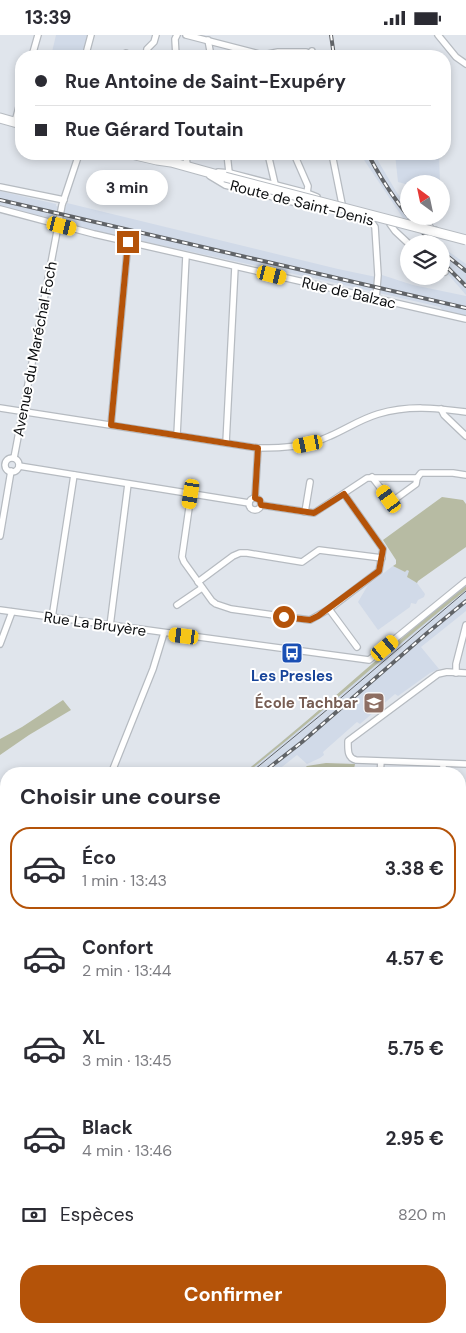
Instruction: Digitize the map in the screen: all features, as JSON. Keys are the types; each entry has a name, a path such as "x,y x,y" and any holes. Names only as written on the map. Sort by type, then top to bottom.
{"main road":[{"path":"0,118 15,122"},
{"name":"Route de Saint-Denis","path":"163,160 171,164 210,174 227,175 466,239"},
{"name":"Route de Saint-Denis","path":"171,164 187,166 210,174"}],"street":[{"path":"34,50 38,35"},
{"path":"87,50 91,35"},
{"path":"147,50 154,42 156,35"},
{"path":"176,50 175,39 177,35"},
{"path":"186,35 242,50"},
{"path":"438,35 450,50"},
{"path":"208,40 210,50"},
{"path":"451,51 466,64"},
{"name":"Avenue du Maréchal Foch","path":"14,458 64,200 77,160"},
{"path":"186,160 187,166"},
{"path":"227,160 227,175"},
{"path":"269,160 275,184"},
{"path":"297,160 308,186 307,193"},
{"path":"333,160 342,204"},
{"name":"Route de Saint-Denis","path":"210,174 225,185 390,224"},
{"name":"Route de Saint-Denis","path":"227,175 275,184 386,215 390,224"},
{"path":"0,187 64,200"},
{"name":"Rue de Balzac","path":"0,209 186,256 466,319"},
{"path":"362,217 371,221 375,227 378,275 376,299"},
{"path":"390,224 400,236"},
{"name":"Route de Saint-Denis","path":"429,225 432,229 466,239"},
{"path":"111,425 128,242"},
{"path":"177,435 186,256"},
{"path":"226,443 235,267"},
{"path":"0,408 258,448 296,447 308,444 330,437 366,418 392,410 425,407 466,412"},
{"path":"442,409 444,415 466,436"},
{"path":"255,498 258,448"},
{"path":"14,458 18,461 19,466 15,471 11,471 3,464 14,458"},
{"path":"19,466 249,503"},
{"path":"0,536 11,471"},
{"path":"372,477 391,501 416,484 417,478 421,473 466,475"},
{"path":"52,618 74,475"},
{"path":"261,505 314,513 367,478 417,478"},
{"path":"305,512 310,482"},
{"path":"110,626 128,484"},
{"path":"191,494 182,557 214,603 231,609 310,620 329,609 379,571 383,549 381,544 344,494"},
{"path":"249,503 255,498"},
{"path":"255,498 260,500 261,505"},
{"path":"249,503 250,507 254,510 259,509 261,505"},
{"path":"198,582 233,555 240,553 302,562 319,550 382,558"},
{"name":"Rue La Bruyère","path":"0,611 369,660 466,581"},
{"path":"177,605 202,588"},
{"path":"329,609 357,647"},
{"path":"0,644 12,612"},
{"path":"456,673 456,664 466,625"},
{"path":"114,767 153,669 164,633"},
{"path":"466,673 447,672 438,674 348,741 349,756 356,761 466,764"},
{"path":"381,762 381,767"}],"shaded area":[{"path":"56,35 87,35 83,50 52,50"},
{"path":"364,160 378,160 400,196 400,214"},
{"path":"396,160 439,160 440,175 400,175 400,183 398,182"},
{"path":"0,191 56,204 56,206 65,209 67,203 338,269 381,278 382,275 400,281 400,285 413,285 466,296 466,316 444,312 440,307 331,282 63,224 63,216 56,213 54,219 0,207"},
{"path":"450,252 466,264 466,295 450,276"},
{"path":"393,566 405,572 407,570 410,572 407,577 417,583 425,594 416,604 411,603 410,607 378,630 358,602 368,585"},
{"path":"466,586 466,611 421,647 439,669 430,673 398,696 395,694 360,724 357,722 323,752 324,755 320,758 307,764 297,755 282,767 251,767 321,709 434,611"}],"green space":[{"path":"442,497 463,500 466,504 466,547 417,583 407,577 409,571 405,572 393,566 396,564 396,560 383,540"},
{"path":"466,586 466,590 301,729 254,767 251,767 299,728"},
{"path":"63,700 71,710 0,755 0,739"},
{"path":"326,763 355,764 354,767 306,767"}],"tram line":[{"path":"258,767 466,591"}],"railway":[{"path":"331,35 333,50"},
{"path":"372,160 397,202 425,235"},
{"path":"0,200 466,308"},
{"path":"450,258 466,271"},
{"path":"450,270 466,286"},
{"path":"270,767 302,742 466,601"}],"place":[{"name":"Les Presles","path":"292,653"},
{"name":"École Tachbar","path":"374,703"}],"route":[{"path":"128,242 111,425 258,448 255,498 261,501 261,505 314,513 344,494 381,544 383,549 379,571 310,620 284,617"}]}
